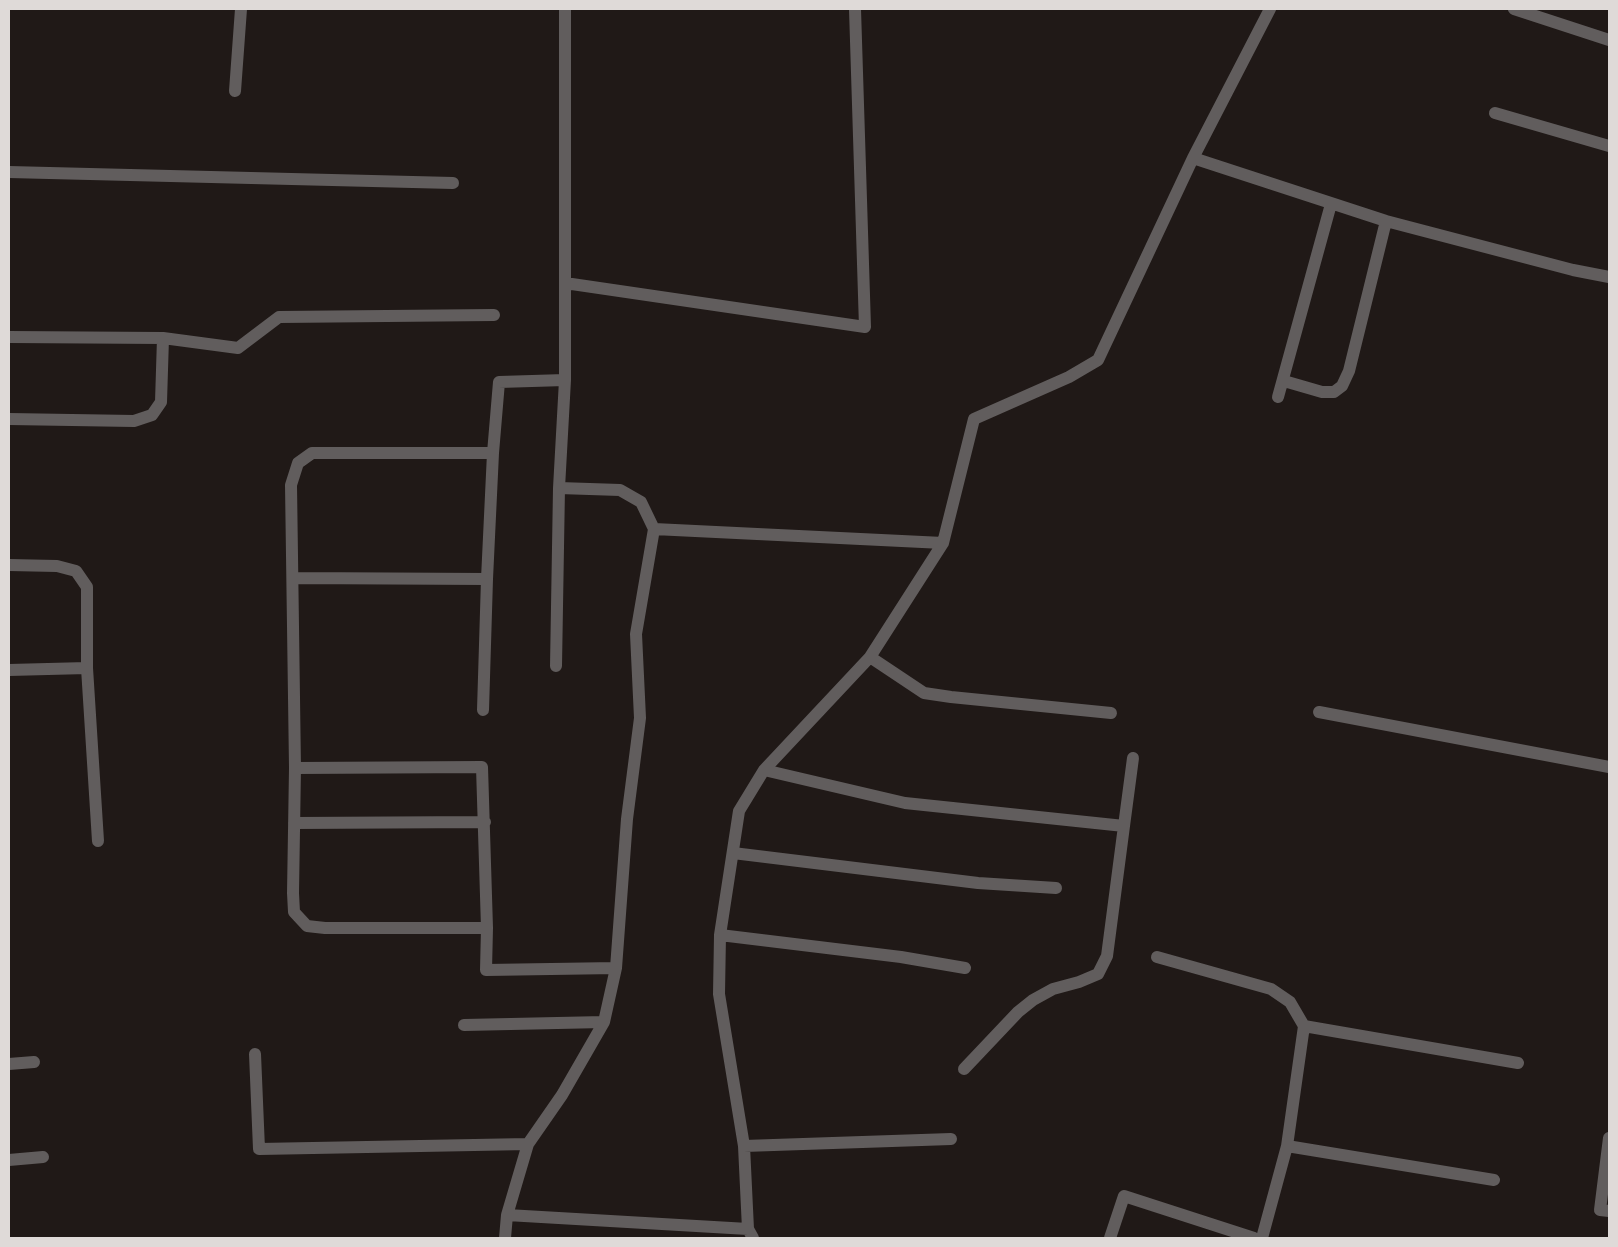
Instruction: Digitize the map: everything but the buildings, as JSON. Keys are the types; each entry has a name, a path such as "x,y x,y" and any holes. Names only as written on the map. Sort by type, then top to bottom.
{"street":[{"path":"235,91 241,9"},
{"path":"556,666 559,488 565,380 564,9"},
{"path":"565,283 865,327 855,9"},
{"path":"507,1215 750,1234 744,1146 719,994 720,935 739,811 764,770 870,657 943,543 974,418 1069,377 1098,360 1193,158 1270,9"},
{"path":"1514,9 1609,40"},
{"path":"1495,113 1609,146"},
{"path":"1193,158 1386,221 1574,270 1609,277"},
{"path":"9,172 453,183"},
{"path":"1278,397 1331,204"},
{"path":"1284,380 1322,392 1334,392 1342,386 1349,371 1386,221"},
{"path":"9,337 163,338 238,348 279,317 494,315"},
{"path":"9,419 134,421 152,415 161,402 163,338"},
{"path":"484,710 487,579 493,452 499,382 565,380"},
{"path":"487,928 325,928 307,926 294,912 295,768 291,485 298,462 312,453 493,452"},
{"path":"505,1238 507,1215 528,1144 562,1095 604,1022 616,968 627,819 640,718 636,634 654,529 641,502 620,490 559,488"},
{"path":"654,529 943,543"},
{"path":"9,565 57,566 76,571 87,587 87,668 98,842"},
{"path":"292,578 487,579"},
{"path":"870,657 924,693 952,698 1111,713"},
{"path":"9,670 87,668"},
{"path":"1319,712 1609,767"},
{"path":"964,1069 1018,1012 1033,1000 1053,989 1079,982 1098,974 1107,956 1133,758"},
{"path":"295,768 482,767 487,928 486,970 616,968"},
{"path":"764,770 905,803 1124,826"},
{"path":"294,823 484,822"},
{"path":"733,853 978,883 1056,888"},
{"path":"720,935 901,957 965,968"},
{"path":"1157,957 1271,989 1290,1002 1304,1026 1286,1146 1262,1238"},
{"path":"464,1025 604,1022"},
{"path":"1304,1026 1518,1063"},
{"path":"255,1054 259,1149 528,1144"},
{"path":"9,1064 34,1062"},
{"path":"1609,1138 1600,1210 1609,1211"},
{"path":"744,1146 951,1139"},
{"path":"1286,1146 1494,1180"},
{"path":"9,1160 43,1157"},
{"path":"1110,1238 1124,1196 1254,1238"}]}
